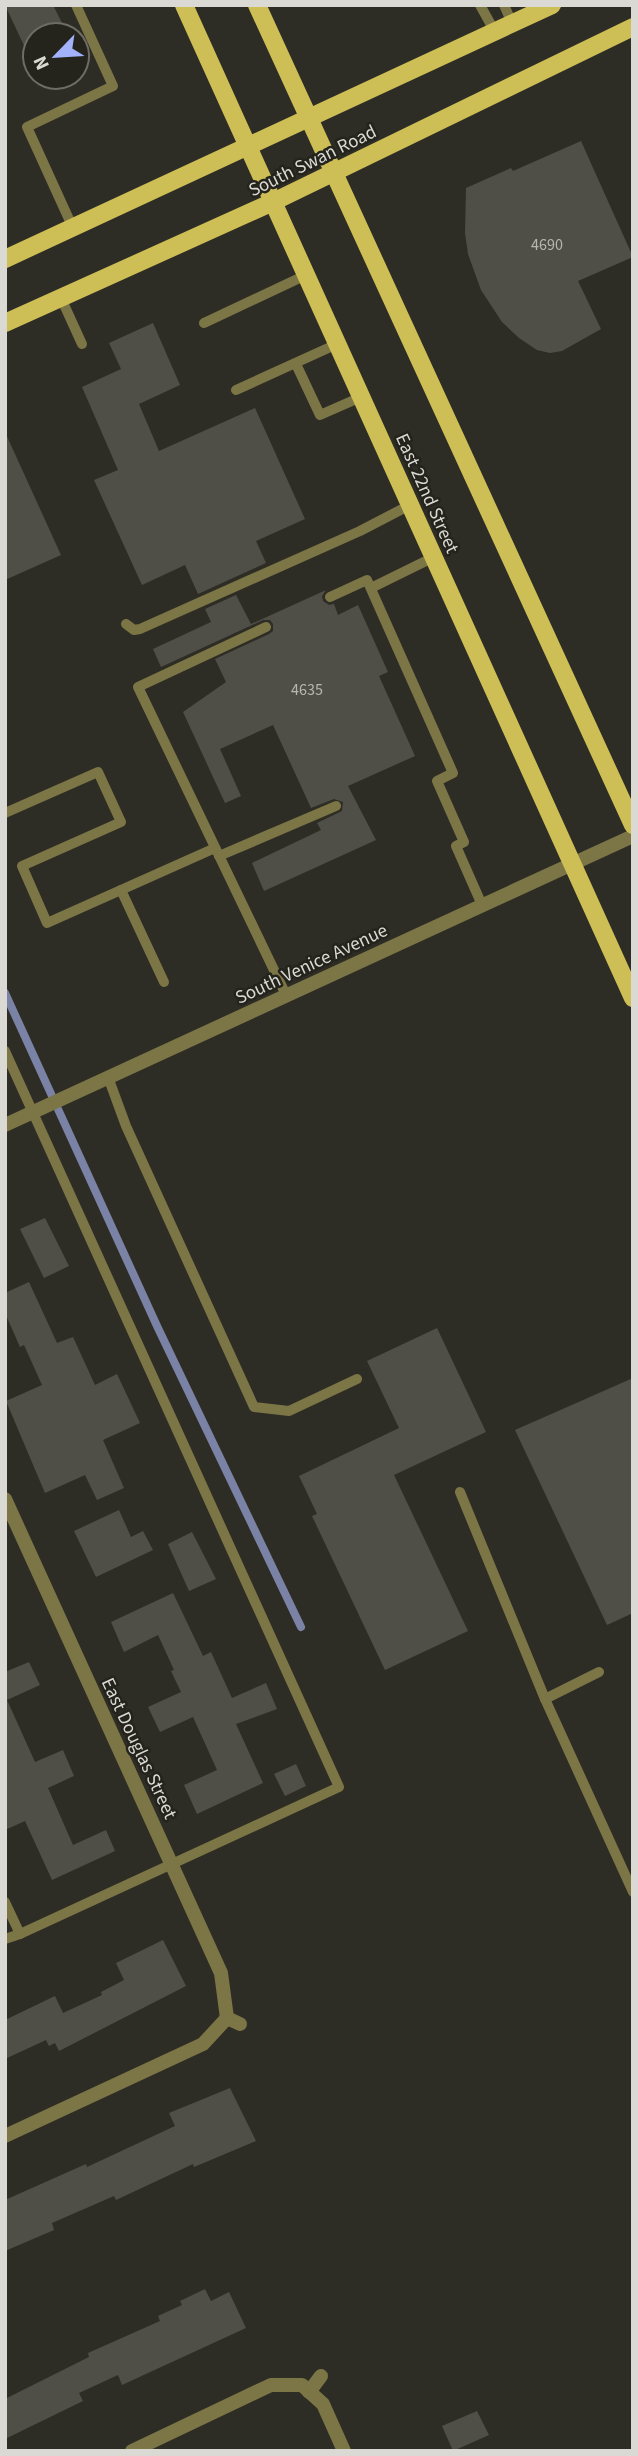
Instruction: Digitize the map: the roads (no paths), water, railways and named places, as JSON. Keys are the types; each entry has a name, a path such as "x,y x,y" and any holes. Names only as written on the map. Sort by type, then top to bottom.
{"main road":[{"name":"East 22nd Street","path":"184,5 633,998"},
{"path":"257,5 633,825"},
{"name":"South Swan Road","path":"5,259 552,5"},
{"name":"South Swan Road","path":"5,323 273,202 633,27"}],"street":[{"name":"South Venice Avenue","path":"5,1125 633,836"},
{"name":"East Douglas Street","path":"5,1499 221,1973 233,2021 203,2044 5,2136"},
{"path":"306,2388 321,2376"},
{"path":"132,2451 271,2385 306,2388 323,2404 344,2451"}],"lane":[{"path":"73,228 27,127 113,86 76,5"},
{"path":"480,5 495,32"},
{"path":"504,5 512,23"},
{"path":"204,323 306,275"},
{"path":"61,298 82,344"},
{"path":"236,390 337,344"},
{"path":"296,364 320,415 361,397"},
{"path":"126,624 134,630 140,629 360,531 410,505"},
{"path":"371,588 433,557"},
{"path":"330,597 367,580 371,588 453,774 437,780 464,842 456,846 482,905"},
{"path":"266,627 138,687 286,995"},
{"path":"5,813 98,772 121,822 22,866 47,923 121,890 336,806"},
{"path":"121,890 164,982"},
{"path":"5,1051 340,1787 20,1934 5,1938"},
{"path":"108,1077 126,1126 254,1407 289,1411 358,1379"},
{"path":"460,1492 545,1699 633,1892"},
{"path":"545,1699 599,1672"},
{"path":"5,1902 20,1934"}],"waterway":[{"path":"5,993 157,1326 301,1627"}]}
